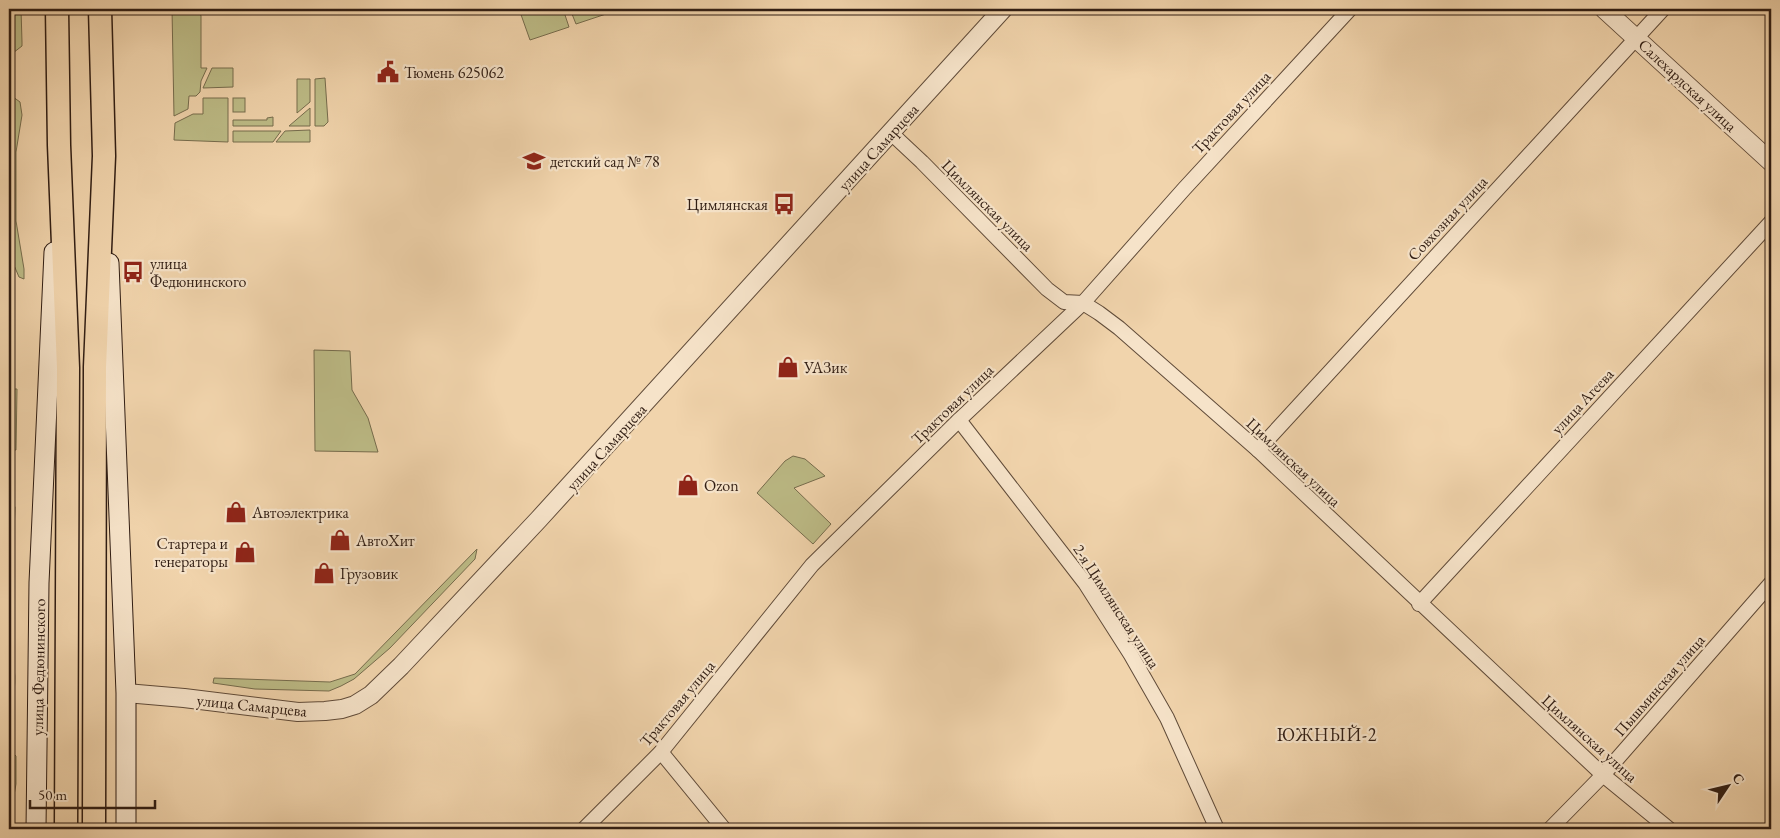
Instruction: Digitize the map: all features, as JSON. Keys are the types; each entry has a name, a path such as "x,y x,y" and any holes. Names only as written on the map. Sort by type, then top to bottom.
{"highway":[{"name":"улица Федюнинского","path":"57,9 59,146 68,368 66,829"},
{"path":"94,829 95,367 104,156 100,9"}],"main road":[{"name":"улица Федюнинского","path":"36,829 40,583 59,146"},
{"path":"104,156 126,693 126,829"}],"street":[{"name":"улица Самарцева","path":"126,693 298,712 342,709 355,705 371,695 401,666 529,530 1003,9"},
{"name":"Трактовая улица","path":"584,829 661,752 812,565 959,420 1083,303 1184,189 1350,9"},
{"name":"Салехардская улица","path":"1604,9 1771,162"},
{"name":"Совхозная улица","path":"1258,450 1663,9"},
{"name":"Цимлянская улица","path":"891,133 1047,289 1064,302 1083,303 1119,328 1258,450 1419,604 1604,775 1669,829"},
{"name":"улица Агеева","path":"1419,604 1771,222"},
{"name":"2-я Цимлянская улица","path":"959,420 1085,583 1101,607 1167,718 1217,829"},
{"name":"Пышминская улица","path":"1550,829 1604,775 1771,583"},
{"path":"661,752 724,829"}],"shaded area":[{"path":"9,9 21,9 22,46 9,56"},
{"path":"172,9 199,9 201,16 201,68 207,68 201,81 200,92 196,96 189,96 188,109 174,116"},
{"path":"519,9 563,9 569,27 530,40"},
{"path":"570,9 621,9 576,24"},
{"path":"212,68 233,68 233,87 203,88"},
{"path":"325,78 328,122 324,126 315,126 315,79"},
{"path":"297,79 310,79 310,102 297,113"},
{"path":"9,94 20,102 22,115 16,152 16,221 24,279 19,277 10,256 9,147 14,115 9,115"},
{"path":"203,98 228,98 228,142 174,140 175,123 193,114 203,114"},
{"path":"233,98 245,98 245,112 233,112"},
{"path":"310,108 310,126 289,126"},
{"path":"273,117 273,126 233,126 233,120 267,120 267,118"},
{"path":"310,130 310,142 276,142 285,131"},
{"path":"233,131 281,131 273,142 233,142"},
{"path":"314,350 350,351 352,390 368,418 378,452 315,451"},
{"path":"9,389 17,389 16,450 9,450"},
{"path":"793,456 805,459 825,476 794,488 831,524 813,544 757,493 785,461"},
{"path":"9,499 15,507 13,562 9,562"},
{"path":"477,549 475,559 390,648 354,679 341,686 329,691 255,689 213,683 214,678 330,682 355,674"},
{"path":"9,653 12,658 15,676 13,701 9,704"},
{"path":"9,751 16,756 16,784 9,824"}],"place":[{"name":"Тюмень 625062","path":"388,72"},
{"name":"детский сад № 78","path":"534,161"},
{"name":"Цимлянская","path":"784,204"},
{"name":"улица Федюнинского","path":"133,272"},
{"name":"УАЗик","path":"788,367"},
{"name":"Ozon","path":"688,485"},
{"name":"Автоэлектрика","path":"236,512"},
{"name":"АвтоХит","path":"340,540"},
{"name":"Стартера и генераторы","path":"245,552"},
{"name":"Грузовик","path":"324,573"}],"district":[{"name":"ЮЖНЫЙ-2","path":"1327,735"}]}
